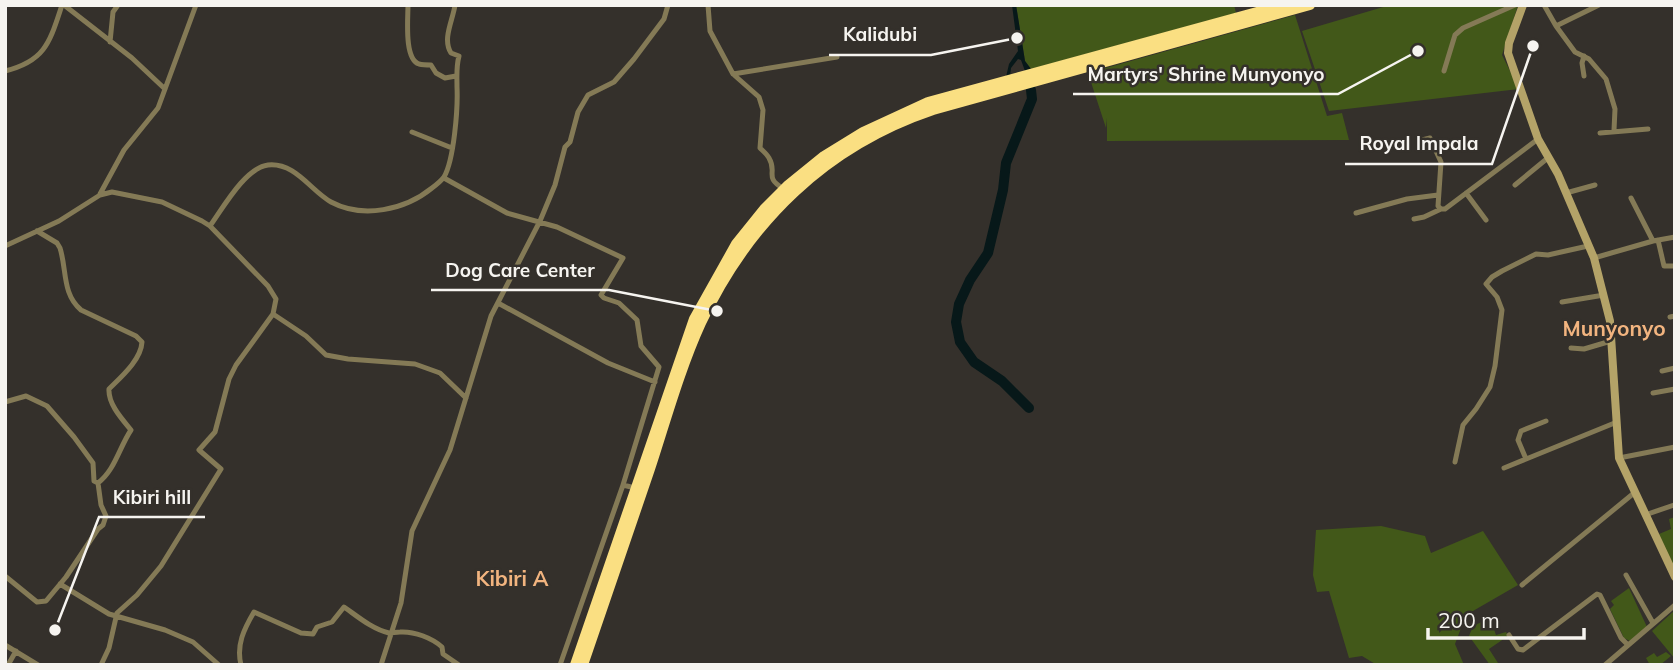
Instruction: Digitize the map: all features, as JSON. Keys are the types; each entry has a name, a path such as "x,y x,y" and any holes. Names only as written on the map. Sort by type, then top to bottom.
{"highway":[{"path":"1239,21 1283,5"},
{"path":"575,665 683,348 703,301 736,244 784,189 824,156 863,132 931,106 1239,21 1310,5"},
{"path":"583,665 690,349 728,272 759,228 817,171 863,141 931,106"}],"street":[{"path":"5,71 17,67 44,50 52,38 63,5 142,67 165,89"},
{"path":"110,42 113,12 118,5"},
{"path":"100,195 124,150 152,117 196,5"},
{"path":"408,5 409,49 413,60 431,65 436,73 445,78 456,76"},
{"path":"210,226 249,174 268,165 291,170 339,205 370,210 394,209 408,204 444,178 452,148 457,89 459,56 450,53 447,48 455,5"},
{"path":"381,665 401,603 412,531 446,461 491,316 540,221 555,185 565,148 570,142 578,112 588,95 614,82 634,59 664,19 668,5"},
{"path":"708,5 710,31 733,74 759,97 763,110 760,148 769,158 771,178 784,189"},
{"path":"1444,71 1455,35 1462,28 1515,5"},
{"path":"1523,5 1508,43 1508,53 1538,139 1566,192 1594,258 1610,321 1619,458 1675,577"},
{"path":"1544,5 1575,52 1584,56 1606,79 1615,109 1614,130"},
{"path":"1556,26 1599,5"},
{"path":"1584,56 1584,76"},
{"path":"733,74 837,57"},
{"path":"1600,133 1648,129"},
{"path":"412,132 452,148"},
{"path":"1418,141 1430,138 1439,156 1438,206 1441,209"},
{"path":"1414,219 1445,209 1538,139"},
{"path":"1515,184 1549,157"},
{"path":"444,178 507,213 557,227 622,258 601,295 619,303 637,320 641,346 659,367 560,665"},
{"path":"1566,192 1595,185"},
{"path":"5,246 37,232 100,195 112,192 162,202 210,226 268,286 276,299 273,314 236,365 229,379 215,432 200,450 221,469 161,566 115,616 109,648 101,665"},
{"path":"1466,192 1486,220"},
{"path":"1356,213 1407,199 1438,195"},
{"path":"1631,198 1656,241 1664,266 1675,266"},
{"path":"37,232 57,243 60,248 67,288 74,304 81,310 136,336 142,342 141,350 127,371 109,389 108,395 121,419 131,430 107,476 98,483"},
{"path":"1594,258 1675,237"},
{"path":"1455,462 1463,425 1490,387 1495,366 1502,310 1497,297 1486,284 1502,271 1536,254 1548,255 1588,246"},
{"path":"1562,302 1605,295"},
{"path":"498,303 608,363 655,382"},
{"path":"273,314 306,336 326,355 361,361 401,362 424,367 440,373 466,398"},
{"path":"1571,348 1584,349 1611,341"},
{"path":"1662,371 1675,368"},
{"path":"1653,393 1675,389"},
{"path":"5,402 18,396 26,396 47,406 93,463 94,481 98,483 98,495 106,516 103,525 46,601 37,602 5,576"},
{"path":"1526,459 1518,440 1521,431 1546,421"},
{"path":"1504,468 1618,422"},
{"path":"1619,458 1675,447"},
{"path":"622,485 635,488"},
{"path":"1522,585 1634,493"},
{"path":"1644,515 1674,505"},
{"path":"1626,575 1653,623"},
{"path":"60,584 97,608 115,616 165,630 193,642 219,665"},
{"path":"1509,635 1518,649 1523,650 1597,594 1628,645"},
{"path":"1605,665 1675,605"},
{"path":"241,665 237,651 254,612 301,633 313,634 317,627 332,622 344,607 366,622 390,633 403,631 437,642 443,646 443,654 460,665"},
{"path":"5,645 38,665"},
{"path":"8,665 16,651"}],"green space":[{"path":"1016,5 1234,5 1236,13 1031,69 1025,61"},
{"path":"1390,5 1518,5 1502,55 1519,89 1329,111 1302,31"},
{"path":"1295,15 1327,116 1342,113 1349,140 1107,141 1107,118 1106,128 1088,73"},
{"path":"1675,517 1675,572 1659,534 1671,529 1669,519"},
{"path":"1381,526 1425,536 1431,553 1483,531 1518,585 1466,615 1455,644 1464,665 1377,665 1362,656 1349,658 1329,591 1317,592 1313,575 1316,530"},
{"path":"1629,588 1647,627 1630,641 1624,638 1610,609 1614,605 1611,601"},
{"path":"1675,610 1675,659 1652,631"},
{"path":"1490,618 1496,635 1506,632 1508,636 1489,649 1498,663 1512,665 1490,665 1469,636 1473,626"},
{"path":"1666,652 1671,656 1660,665 1650,665 1646,658 1654,653 1657,657"}],"shaded area":[{"path":"1012,5 1016,5 1025,61 1031,69 1025,71 1018,59 1011,68 1010,76 1006,77 1009,64 1018,51"}],"waterway":[{"path":"1029,408 1002,381 974,362 960,342 956,322 959,304 970,280 988,253 1003,190 1006,163 1032,99 1031,90"}],"place":[{"name":"Kalidubi","path":"1017,38"},
{"name":"Royal Impala","path":"1533,46"},
{"name":"Martyrs' Shrine Munyonyo","path":"1418,51"},
{"name":"Dog Care Center","path":"717,311"},
{"name":"Kibiri hill","path":"55,630"}],"district":[{"name":"Munyonyo","path":"1614,329"},
{"name":"Kibiri A","path":"512,579"}]}
